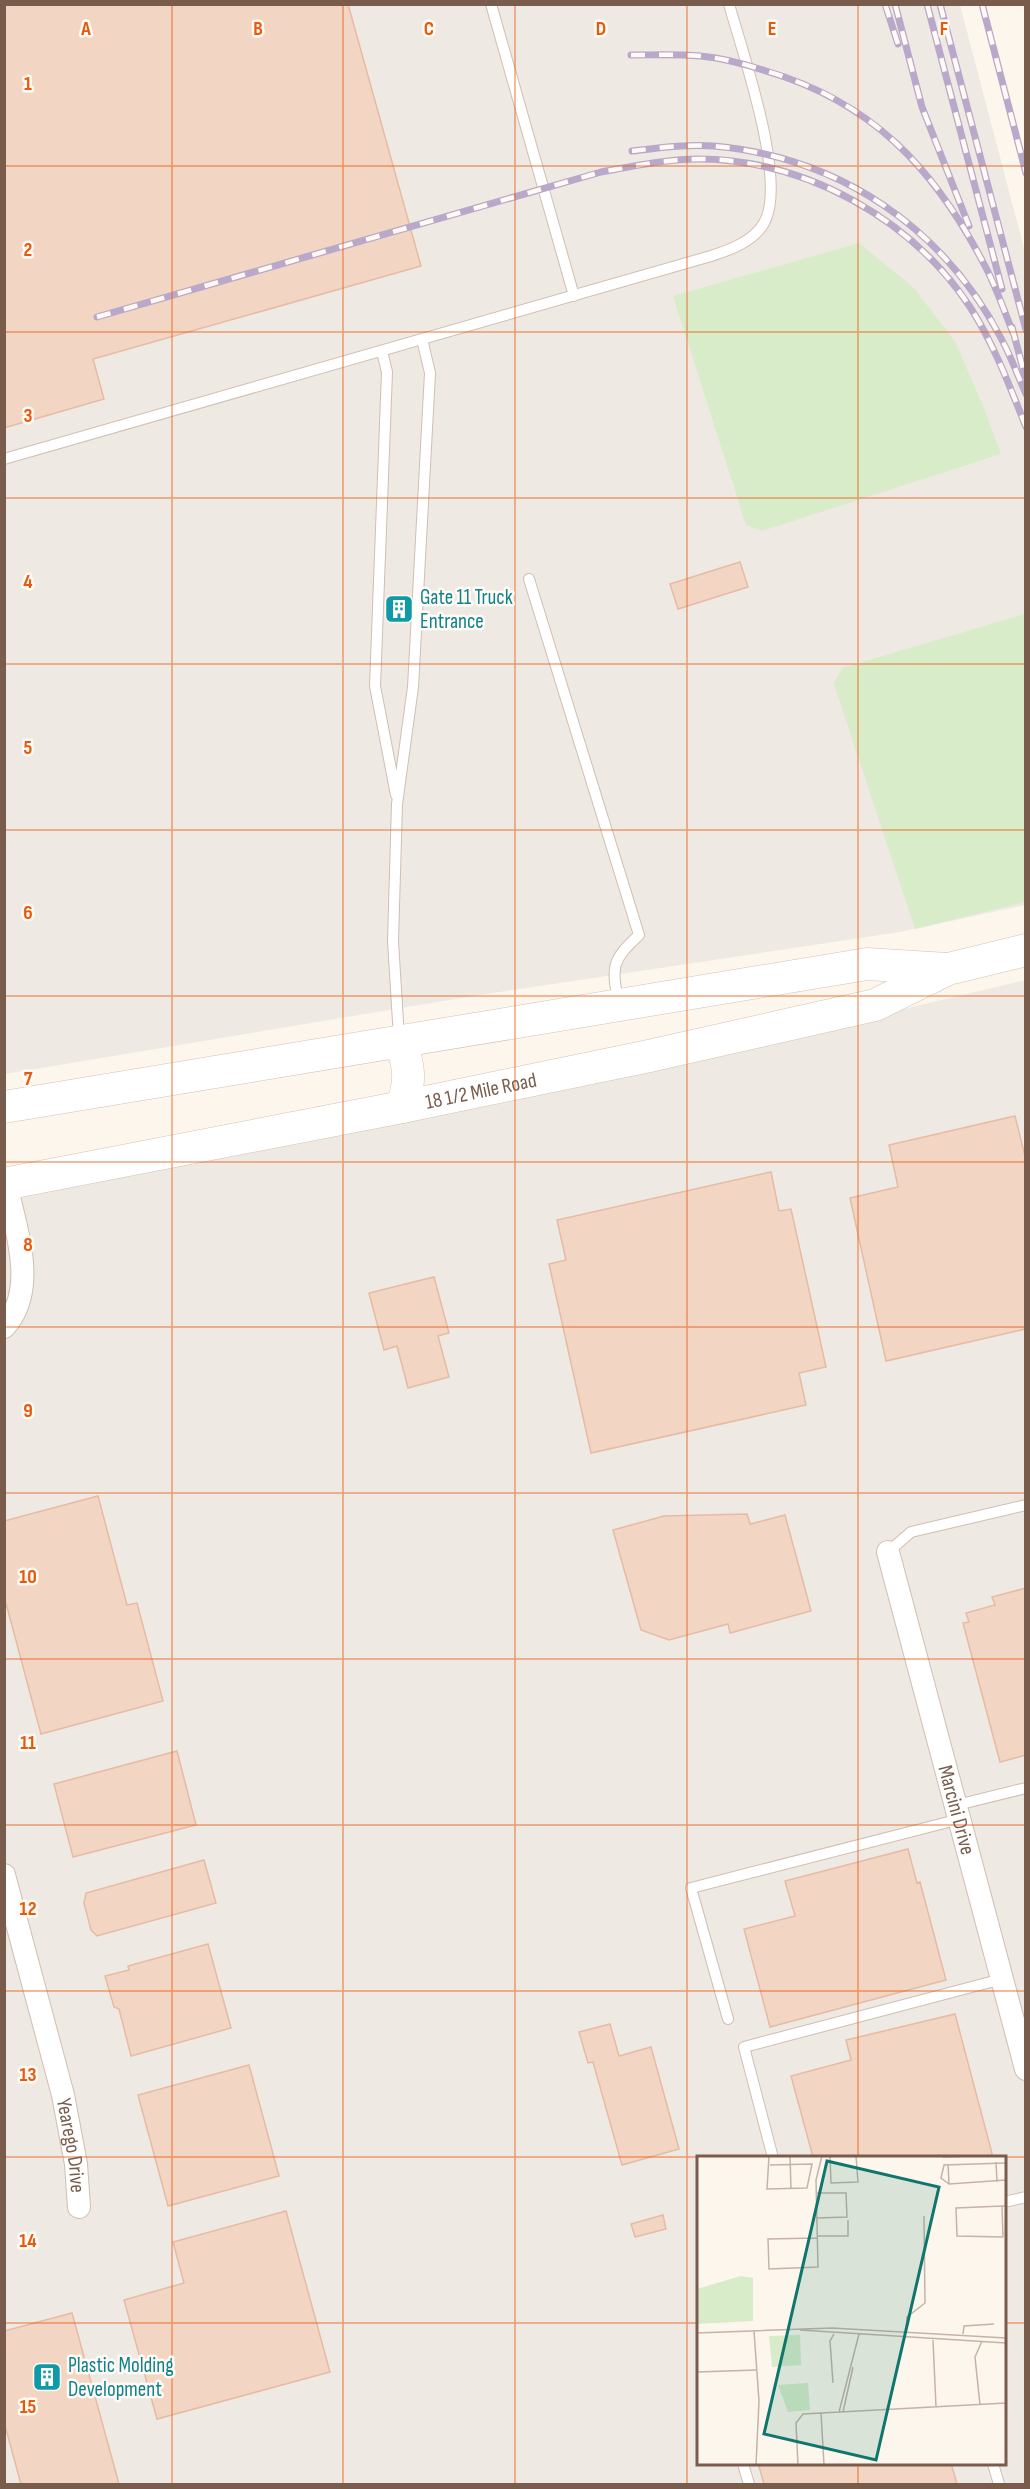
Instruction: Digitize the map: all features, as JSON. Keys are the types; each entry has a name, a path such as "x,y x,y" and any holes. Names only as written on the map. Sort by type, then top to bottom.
{"street":[{"name":"18 1/2 Mile Road","path":"5,1184 402,1107 649,1056 875,1005 948,969 1026,950"},
{"name":"18 1/2 Mile Road","path":"4,1107 867,964 948,969"},
{"path":"399,1041 409,1064 409,1078 402,1107"},
{"path":"4,1327 12,1319 21,1300 22,1279 21,1258 5,1184"},
{"name":"Marcini Drive","path":"888,1552 1026,2069"},
{"name":"Yearego Drive","path":"4,1875 63,2095 76,2164 79,2207"}],"lane":[{"path":"491,4 574,296"},
{"path":"4,459 574,296 729,250 749,239 764,224 771,207 769,155 729,4"},
{"path":"399,1041 393,941 397,804 413,687 430,373 422,339"},
{"path":"382,351 387,372 375,686 397,804"},
{"path":"530,579 639,935 624,949 613,970 619,1005"},
{"path":"888,1552 911,1532 1026,1505"},
{"path":"728,2019 691,1888 959,1812 1026,1788"},
{"path":"773,2156 744,2047 1002,1979"},
{"path":"1006,2202 1026,2197"},
{"path":"744,2465 750,2484"},
{"path":"994,2465 999,2484"}],"shaded area":[{"path":"5,5 960,5 1025,252 1025,905 900,932 473,996 5,1074"},
{"path":"1025,980 1025,2484 5,2484 5,1202 65,1186 670,1065"}],"green space":[{"path":"859,243 914,288 956,343 1001,454 762,531 746,525 673,296"},
{"path":"1025,614 1025,902 915,929 834,684 842,668"}],"building":[{"path":"4,4 348,4 421,266 93,359 104,399 4,428"},
{"path":"740,562 748,587 678,609 670,584"},
{"path":"1015,1116 1026,1160 1026,1329 886,1361 850,1198 898,1187 889,1145"},
{"path":"771,1172 779,1211 791,1209 826,1367 799,1373 806,1405 591,1453 549,1264 566,1260 557,1220"},
{"path":"434,1277 449,1333 438,1336 449,1377 408,1388 397,1346 384,1350 369,1293"},
{"path":"98,1496 127,1605 137,1603 163,1701 41,1734 4,1596 4,1521"},
{"path":"747,1514 750,1524 785,1515 811,1611 730,1633 728,1624 669,1640 641,1630 613,1530 664,1516"},
{"path":"1026,1588 1026,1755 1000,1762 963,1623 969,1622 966,1613 995,1605 992,1597"},
{"path":"177,1751 196,1825 73,1857 54,1784"},
{"path":"908,1849 917,1883 920,1882 946,1980 770,2027 744,1929 795,1916 785,1881"},
{"path":"204,1860 216,1903 97,1936 91,1930 84,1903 86,1893"},
{"path":"208,1944 231,2028 131,2056 119,2009 114,2007 105,1976 129,1970 128,1966"},
{"path":"955,2014 993,2156 813,2156 791,2076 851,2060 846,2040"},
{"path":"610,2024 619,2056 651,2047 679,2149 622,2165 593,2062 588,2063 579,2032"},
{"path":"249,2065 279,2176 168,2206 138,2095"},
{"path":"286,2211 330,2372 157,2419 124,2300 184,2283 173,2242"},
{"path":"663,2215 666,2229 635,2237 631,2224"},
{"name":"Plastic Molding Development","path":"72,2313 119,2484 21,2484 4,2422 4,2331"},
{"path":"759,2465 952,2465 957,2484 764,2484"}],"railway":[{"path":"885,4 898,44"},
{"path":"895,4 922,107 969,226"},
{"path":"927,4 1002,289"},
{"path":"940,4 1026,330"},
{"path":"982,4 1026,173"},
{"path":"631,55 700,56 742,64 804,84 838,101 868,120 896,143 944,198 965,229 988,272 1014,335"},
{"path":"632,151 713,146 760,153 804,165 845,183 883,205 919,232 950,264 978,300 1002,340 1026,394"},
{"path":"97,317 601,172 675,160 740,162 779,170 817,183 853,200 887,222 918,247 946,275 979,321 1001,366 1026,427"},
{"path":"1012,327 1025,376"}],"place":[{"name":"Gate 11 Truck Entrance","path":"399,609"},
{"name":"Plastic Molding Development","path":"47,2377"}]}
